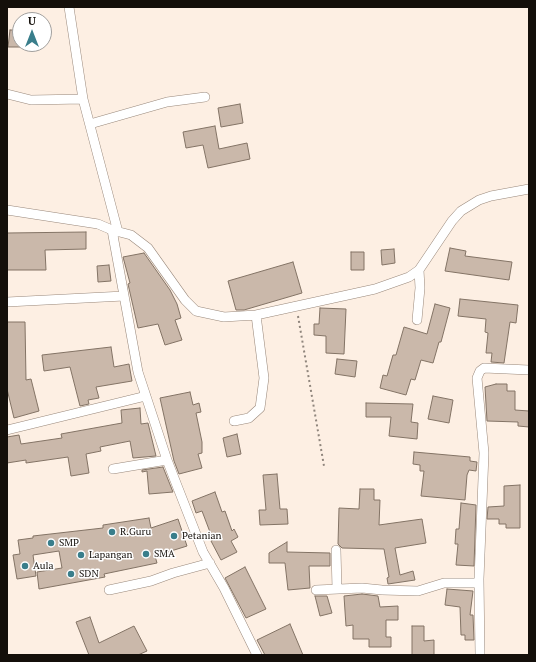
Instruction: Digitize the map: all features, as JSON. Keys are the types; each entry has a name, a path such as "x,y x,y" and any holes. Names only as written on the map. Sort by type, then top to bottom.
{"street":[{"path":"69,7 83,99 115,231 124,296 135,357 146,396 167,460 193,528 257,655"},
{"path":"7,94 31,100 83,99"},
{"path":"90,124 166,102 205,97"},
{"path":"7,210 98,224 115,231 131,235 148,248 185,300 196,311 224,317 256,315 296,307 375,289 400,281 419,270 452,221 461,211 479,200 491,196 529,189"},
{"path":"417,320 420,288 419,270"},
{"path":"7,302 124,296"},
{"path":"234,421 249,418 260,408 264,378 256,315"},
{"path":"480,655 479,583 484,453 478,374 484,368 529,370"},
{"path":"7,430 146,396"},
{"path":"113,469 167,460"},
{"path":"336,550 337,589"},
{"path":"109,590 151,581 172,573 210,564"},
{"path":"316,590 362,588 418,591 444,583 479,583"}],"path":[{"path":"296,307 324,466"}],"building":[{"path":"10,30 12,30 12,47 8,47"},
{"path":"240,104 243,123 221,127 218,108"},
{"path":"215,126 219,149 247,143 250,159 208,168 203,145 186,148 183,132"},
{"path":"86,232 86,249 45,250 46,270 7,270 7,233"},
{"path":"450,248 466,251 465,256 512,262 509,280 445,271"},
{"path":"394,249 395,263 382,265 381,250"},
{"path":"351,252 364,252 364,270 351,270"},
{"path":"144,253 170,290 177,304 181,318 175,320 182,340 165,345 158,324 138,328 128,284 130,283 123,257"},
{"path":"293,262 302,293 244,310 236,310 228,281"},
{"path":"109,265 111,281 98,282 97,266"},
{"path":"460,299 518,305 516,323 510,322 504,363 491,362 492,353 486,353 488,333 485,332 486,319 458,316"},
{"path":"435,304 450,308 441,342 439,342 433,363 421,360 415,380 411,379 406,395 380,388 383,375 387,376 393,355 396,355 404,327 427,334"},
{"path":"320,308 346,309 344,354 326,353 326,336 314,335 314,324 319,324"},
{"path":"7,322 25,322 26,380 31,379 39,411 14,418 7,389"},
{"path":"111,347 114,367 129,364 132,381 96,387 99,398 88,400 89,404 80,406 70,367 44,371 42,355"},
{"path":"337,359 357,361 355,377 335,374"},
{"path":"496,384 507,384 507,391 515,391 515,410 529,411 529,427 518,426 518,422 487,421 485,387"},
{"path":"190,392 193,405 199,403 201,412 196,413 202,442 202,453 198,454 202,468 179,474 174,461 160,398"},
{"path":"433,396 453,400 449,423 428,419"},
{"path":"366,403 413,404 411,422 418,423 417,439 389,436 391,417 366,417"},
{"path":"140,408 141,424 148,423 156,456 133,458 130,441 100,447 101,451 86,454 89,473 71,476 68,457 26,463 26,460 7,463 7,437 19,435 21,444 62,438 61,434 122,423 121,410"},
{"path":"237,434 241,454 227,457 223,438"},
{"path":"414,452 470,457 470,461 477,462 476,471 469,470 467,475 465,500 421,496 424,471 420,471 420,465 413,464"},
{"path":"163,467 173,492 149,494 147,471 142,472 142,470"},
{"path":"277,474 280,509 287,509 288,524 260,525 259,510 266,510 263,475"},
{"path":"520,485 520,528 506,528 506,524 499,524 499,519 487,519 488,507 504,506 504,486"},
{"path":"360,489 374,489 374,500 380,500 379,525 422,519 426,543 395,548 400,575 413,571 415,580 388,584 387,578 389,577 384,549 342,548 338,544 339,508 359,509"},
{"path":"215,492 222,512 225,511 232,531 234,529 238,537 231,541 237,552 221,560 211,541 213,540 202,511 196,513 192,501"},
{"path":"461,503 476,505 474,566 456,565 458,544 455,544 456,529 459,529"},
{"path":"149,518 151,528 178,519 187,546 155,556 157,563 104,574 105,577 39,589 37,572 62,568 59,551 33,555 36,576 17,579 13,555 20,554 18,540 33,538 33,536 103,528 103,525"},
{"path":"287,542 287,552 330,553 330,566 309,566 310,588 288,590 285,563 269,563 269,553"},
{"path":"245,567 266,609 246,618 225,578"},
{"path":"447,589 473,591 470,615 473,615 474,640 465,640 465,635 461,635 460,607 445,605"},
{"path":"362,594 378,596 380,607 398,606 398,620 386,620 386,637 391,637 391,647 369,647 369,639 353,639 353,625 346,626 344,596"},
{"path":"315,596 327,596 332,613 320,616"},
{"path":"90,617 99,643 134,626 147,651 138,655 89,655 76,622"},
{"path":"290,624 303,655 265,655 257,640"},
{"path":"412,626 424,626 424,641 434,640 434,655 412,655"}],"place":[{"name":"R.Guru","path":"112,532"},
{"name":"Petanian","path":"174,536"},
{"name":"SMP","path":"51,543"},
{"name":"SMA","path":"146,554"},
{"name":"Lapangan","path":"81,555"},
{"name":"Aula","path":"25,566"},
{"name":"SDN","path":"71,574"}]}
